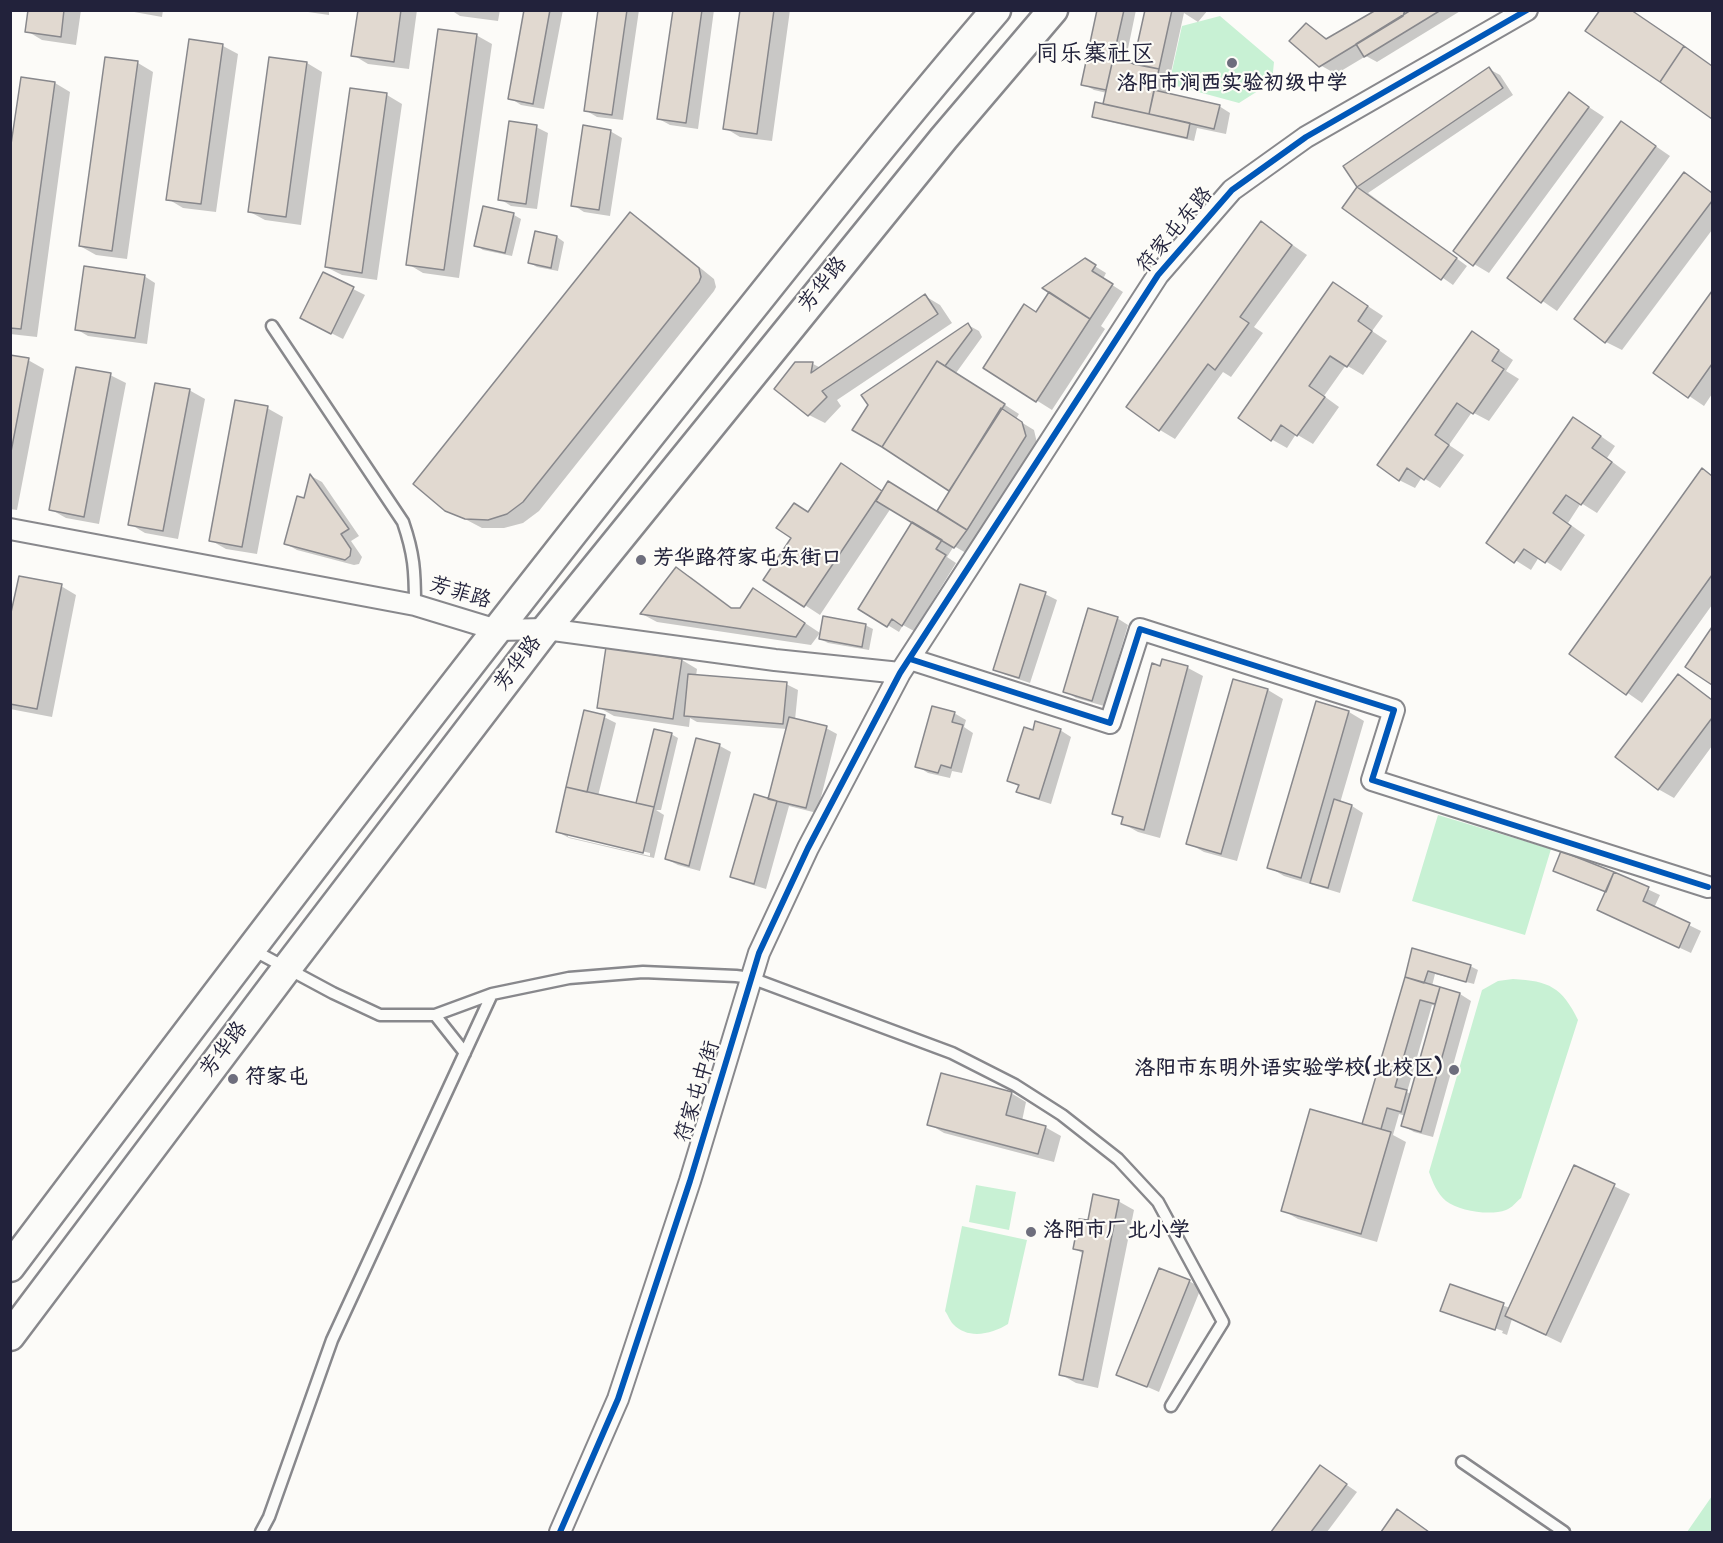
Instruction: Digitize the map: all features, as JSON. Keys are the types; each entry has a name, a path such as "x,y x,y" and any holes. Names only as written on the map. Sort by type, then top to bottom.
{"main road":[{"name":"芳华路","path":"10,1267 250,948 563,544 917,102 996,10"},
{"name":"芳华路","path":"10,1336 546,629 937,147 1053,10"}],"street":[{"name":"符家屯东路","path":"905,666 1158,275 1232,190 1306,138 1527,10"},
{"name":"芳菲路","path":"10,529 415,604 497,630 546,629 774,660 905,666 1110,723 1140,629 1394,710 1372,780 1710,889"},
{"name":"符家屯中街","path":"560,1533 618,1399 690,1181 759,953 808,848 905,666"}],"lane":[{"path":"272,326 403,522 413,551 415,604"},
{"path":"250,948 380,1016 435,1015 492,994 569,978 643,972 751,978 952,1053 1024,1091 1062,1115 1118,1159 1158,1202 1223,1322 1171,1406"},
{"path":"261,1533 269,1517 332,1340 492,994"},
{"path":"435,1015 465,1053"},
{"path":"1462,1462 1564,1533"}],"green space":[{"path":"1220,16 1274,62 1272,82 1239,103 1169,84 1182,26"},
{"path":"1438,815 1551,849 1525,935 1412,901"},
{"path":"1513,979 1545,984 1553,988 1566,1000 1578,1020 1521,1198 1506,1210 1492,1213 1475,1212 1446,1201 1438,1191 1429,1172 1482,990 1498,981"},
{"path":"976,1185 1016,1192 1009,1230 969,1222"},
{"path":"962,1226 1027,1240 1008,1324 988,1333 973,1334 959,1329 952,1323 945,1311"},
{"path":"1712,1496 1712,1532 1687,1532"}],"building":[{"path":"28,10 64,10 61,37 25,32"},
{"path":"358,10 401,10 394,62 351,56"},
{"path":"524,10 550,10 533,104 508,99"},
{"path":"598,10 627,10 612,115 584,111"},
{"path":"673,10 702,10 686,123 657,119"},
{"path":"740,10 774,10 757,134 723,129"},
{"path":"1097,10 1124,10 1106,90 1081,85"},
{"path":"1145,10 1172,10 1159,69 1133,64"},
{"path":"1376,10 1405,10 1403,16 1319,67 1289,41 1306,23 1326,39"},
{"path":"1411,10 1441,10 1364,57 1356,44"},
{"path":"1600,10 1631,10 1684,46 1660,82 1585,31"},
{"path":"438,29 477,34 444,270 406,265"},
{"path":"189,39 223,44 201,204 166,200"},
{"path":"1684,46 1712,66 1712,119 1660,82"},
{"path":"105,57 138,61 112,251 79,246"},
{"path":"269,57 307,62 286,217 248,212"},
{"path":"1113,59 1159,69 1149,114 1103,104"},
{"path":"1489,67 1503,88 1357,187 1343,166"},
{"path":"21,77 55,82 21,329 10,328 10,151"},
{"path":"350,88 387,93 362,273 325,267"},
{"path":"1154,90 1220,105 1214,129 1149,114"},
{"path":"1569,92 1589,107 1473,266 1453,251"},
{"path":"1095,102 1190,123 1187,138 1092,117"},
{"path":"509,121 537,125 526,204 498,200"},
{"path":"1621,121 1656,146 1541,303 1507,278"},
{"path":"583,125 611,130 599,210 571,206"},
{"path":"1684,172 1712,193 1712,201 1605,343 1574,319"},
{"path":"1357,187 1457,258 1441,280 1342,208"},
{"path":"483,206 514,213 505,253 474,246"},
{"path":"630,212 699,268 701,277 699,282 523,502 507,514 488,520 465,519 445,511 413,484"},
{"path":"1261,221 1292,245 1240,317 1249,323 1215,370 1208,364 1159,431 1126,407"},
{"path":"535,231 557,236 551,268 528,263"},
{"path":"1085,258 1096,265 1092,271 1113,284 1090,319 1042,288"},
{"path":"84,266 145,275 135,338 75,330"},
{"path":"323,272 354,287 331,334 300,318"},
{"path":"1333,282 1368,306 1358,321 1372,331 1347,367 1330,356 1309,386 1325,397 1297,436 1281,425 1271,441 1238,418"},
{"path":"1712,291 1712,364 1688,398 1653,373"},
{"path":"1049,292 1090,319 1036,402 983,368 1024,304 1036,312"},
{"path":"925,294 938,314 822,391 827,397 808,416 774,389 795,362 813,362 811,373"},
{"path":"968,323 972,330 945,366 937,361 882,447 852,430 868,405 861,395"},
{"path":"1472,331 1499,350 1492,361 1504,369 1473,414 1457,403 1435,435 1449,445 1424,480 1407,468 1399,481 1377,465"},
{"path":"10,355 29,358 10,457"},
{"path":"937,361 1005,404 949,491 882,447"},
{"path":"76,367 111,373 84,517 49,510"},
{"path":"155,383 190,389 163,531 128,525"},
{"path":"235,400 268,406 242,547 209,541"},
{"path":"1001,408 1022,422 1026,436 967,530 937,511"},
{"path":"1573,417 1601,436 1592,448 1612,462 1581,505 1566,495 1553,513 1571,526 1545,563 1524,549 1514,563 1486,543"},
{"path":"841,463 882,491 804,607 763,580 791,538 776,528 794,503 808,512"},
{"path":"1702,468 1712,476 1712,575 1626,695 1569,654"},
{"path":"310,474 349,529 341,534 351,549 350,556 345,560 284,544 297,496 304,498"},
{"path":"888,481 967,530 954,548 876,501"},
{"path":"912,522 942,540 936,549 946,555 902,626 892,619 887,627 858,609"},
{"path":"676,567 731,608 740,608 753,588 805,623 796,637 640,614"},
{"path":"19,576 62,584 37,709 10,704 10,617"},
{"path":"1020,584 1046,592 1019,678 993,670"},
{"path":"1088,608 1118,617 1092,701 1063,692"},
{"path":"823,616 866,624 862,647 819,639"},
{"path":"1712,627 1712,685 1685,667"},
{"path":"606,647 682,659 673,719 597,708"},
{"path":"1162,659 1188,666 1144,830 1121,824 1123,817 1112,814 1152,663 1160,666"},
{"path":"688,674 787,682 783,724 684,716"},
{"path":"1678,674 1712,700 1712,718 1658,790 1615,757"},
{"path":"1233,679 1268,689 1221,854 1186,844"},
{"path":"1316,701 1349,711 1301,878 1267,868"},
{"path":"932,706 955,712 952,722 963,725 951,768 941,765 938,773 915,767"},
{"path":"584,710 605,715 587,792 566,787"},
{"path":"789,717 827,726 806,808 768,799"},
{"path":"1035,721 1061,729 1039,799 1016,792 1019,785 1007,781 1024,727 1033,730"},
{"path":"654,729 672,733 654,807 636,803"},
{"path":"696,738 720,744 689,866 665,859"},
{"path":"566,787 654,807 643,853 556,832"},
{"path":"754,794 777,801 754,884 730,877"},
{"path":"1334,799 1352,805 1328,888 1310,883"},
{"path":"1561,851 1614,872 1606,892 1553,871"},
{"path":"1614,872 1649,887 1643,901 1690,923 1679,948 1597,910"},
{"path":"1412,948 1471,965 1466,982 1428,971 1424,983 1405,977"},
{"path":"1405,977 1440,987 1435,1004 1420,1000 1395,1087 1407,1090 1401,1112 1387,1108 1381,1129 1362,1124"},
{"path":"1440,987 1460,993 1421,1132 1401,1126"},
{"path":"941,1073 1012,1092 1006,1115 1046,1126 1038,1154 927,1125"},
{"path":"1310,1109 1391,1132 1361,1234 1281,1211"},
{"path":"1574,1165 1615,1184 1546,1335 1505,1316"},
{"path":"1093,1194 1119,1200 1083,1380 1059,1375 1083,1251 1073,1249 1079,1219 1088,1220"},
{"path":"1159,1268 1190,1280 1147,1387 1116,1375"},
{"path":"1450,1284 1504,1303 1495,1330 1440,1311"},
{"path":"1320,1465 1347,1484 1311,1532 1271,1532"},
{"path":"1397,1509 1429,1532 1381,1532"}],"cycle path":[{"path":"560,1532 618,1399 690,1181 759,953 808,848 900,673 1158,275 1232,190 1306,137 1527,10"},
{"path":"910,659 1110,723 1140,629 1394,710 1372,780 1708,887"}],"place":[{"name":"洛阳市涧西实验初级中学","path":"1232,63"},
{"name":"芳华路符家屯东街口","path":"641,560"},
{"name":"洛阳市东明外语实验学校(北校区)","path":"1454,1070"},
{"name":"符家屯","path":"233,1079"},
{"name":"洛阳市厂北小学","path":"1031,1232"}],"district":[{"name":"同乐寨社区","path":"1095,56"}]}
